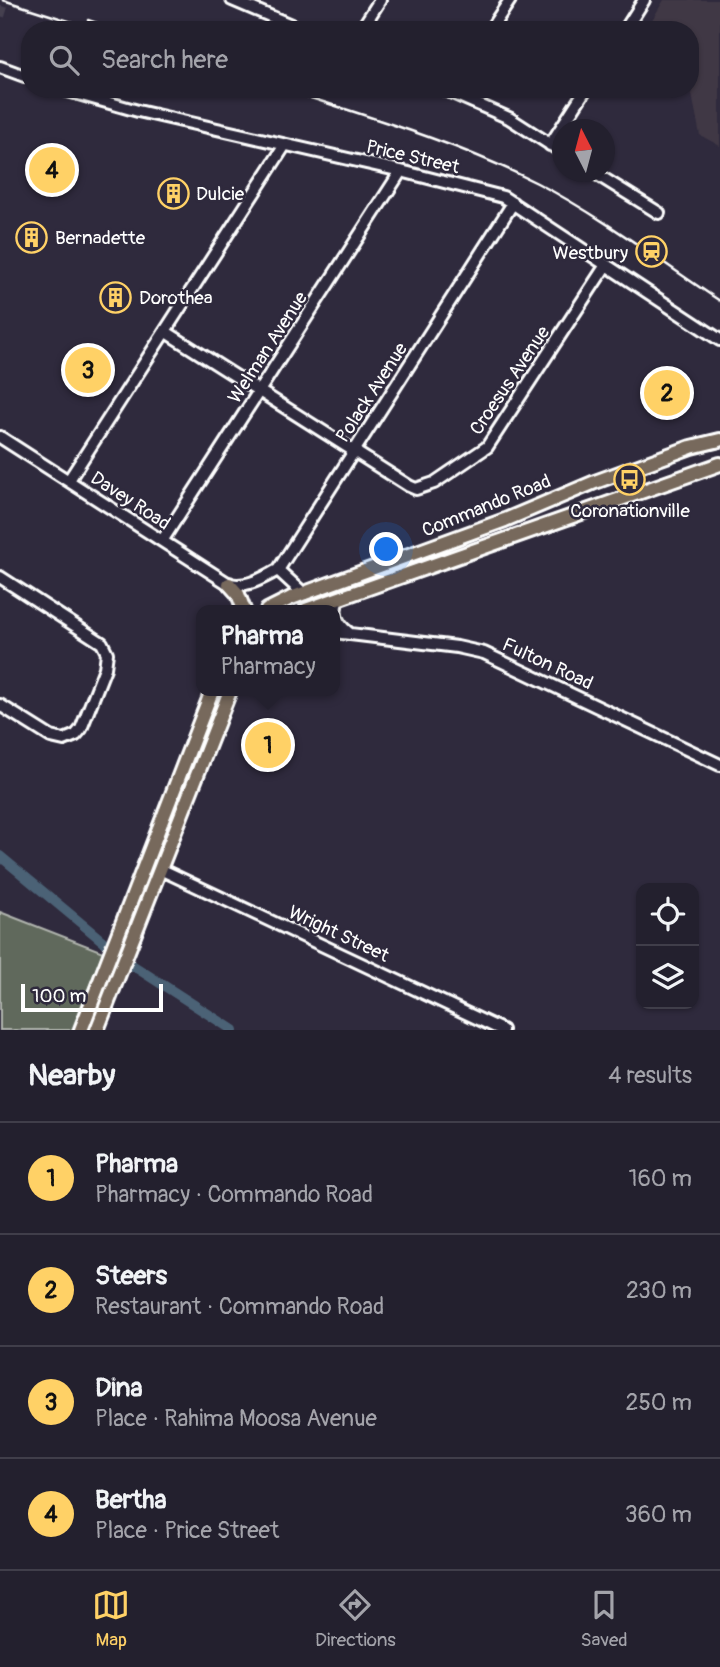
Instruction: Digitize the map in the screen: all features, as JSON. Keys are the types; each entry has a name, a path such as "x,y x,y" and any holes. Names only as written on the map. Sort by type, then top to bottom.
{"main road":[{"name":"Commando Road","path":"276,605 518,515 594,482 691,447 720,440"},
{"name":"Commando Road","path":"319,605 720,464"},
{"path":"229,584 238,594 242,605"},
{"path":"81,1030 210,696"},
{"path":"97,1030 228,696"}],"street":[{"path":"232,0 248,3 285,21"},
{"path":"367,21 380,0"},
{"path":"496,21 510,0"},
{"path":"631,21 644,0"},
{"path":"0,67 21,75"},
{"name":"Price Street","path":"92,98 491,193 513,202 720,340"},
{"path":"465,98 509,118 550,145 580,98"},
{"path":"69,480 285,145"},
{"name":"Welman Avenue","path":"162,541 401,171"},
{"path":"609,182 659,213"},
{"name":"Polack Avenue","path":"278,570 513,202"},
{"name":"Croesus Avenue","path":"354,452 416,489 434,483 487,447 606,265"},
{"path":"166,332 354,452"},
{"name":"Davey Road","path":"0,437 229,584 245,585 278,570"},
{"path":"278,570 304,594"},
{"path":"0,577 97,639 107,653 105,668 81,729 70,738 58,739 45,734 0,705"},
{"path":"336,605 339,597"},
{"path":"340,623 349,633"},
{"name":"Fulton Road","path":"340,632 457,647 499,658 720,765"},
{"name":"Wright Street","path":"160,869 502,1030"}],"shaded area":[{"path":"664,0 720,0 720,146 700,135 693,98 699,98 699,21 651,21"}],"green space":[{"path":"0,912 103,952 72,1030 0,1030"}],"waterway":[{"path":"0,856 105,943"},
{"path":"132,965 233,1030"}],"tunnel":[{"path":"0,16 5,0"}],"railway":[{"path":"3,0 69,21"},
{"path":"311,98 444,143 537,183 607,224 720,301"}],"place":[{"name":"Bertha","path":"52,170"},
{"name":"Dulcie","path":"173,193"},
{"name":"Bernadette","path":"32,237"},
{"name":"Westbury","path":"651,252"},
{"name":"Dorothea","path":"116,297"},
{"name":"Dina","path":"88,370"},
{"name":"Steers","path":"667,393"},
{"name":"Coronationville","path":"630,479"},
{"name":"Pharma","path":"268,745"}]}
